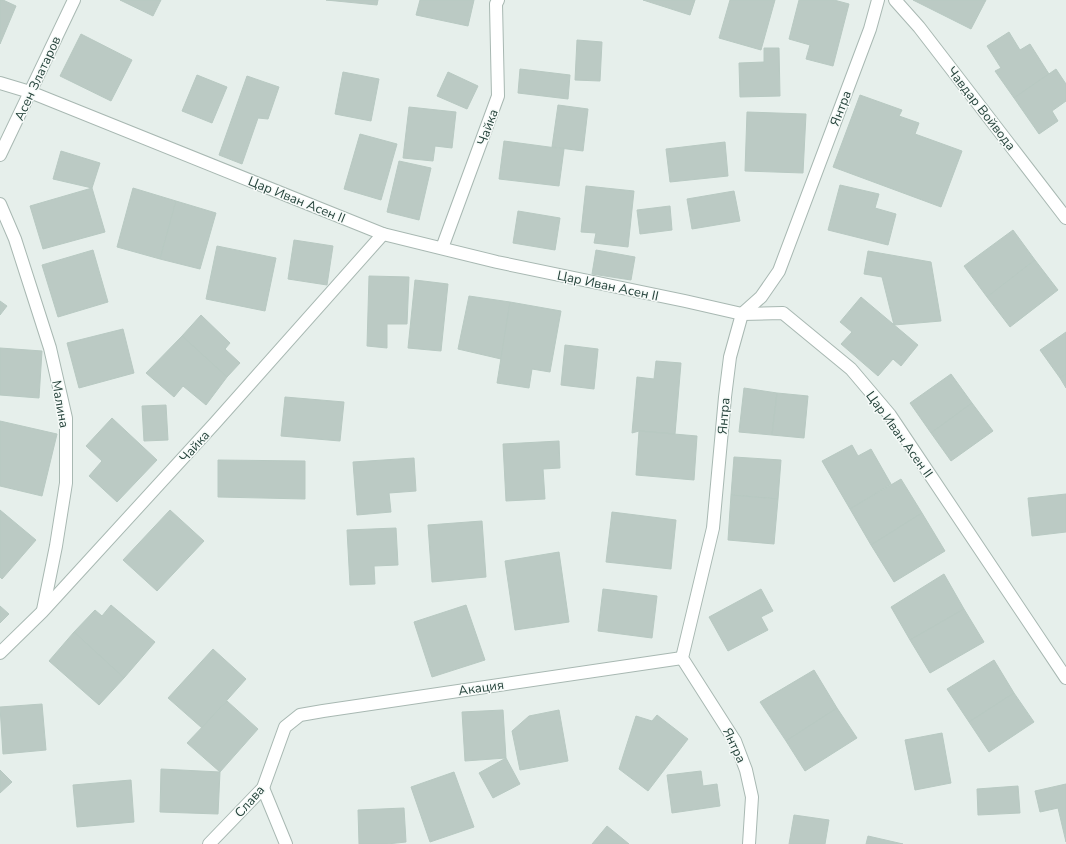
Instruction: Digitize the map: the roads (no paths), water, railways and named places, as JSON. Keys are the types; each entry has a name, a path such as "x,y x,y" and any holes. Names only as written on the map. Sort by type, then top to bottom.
{"street":[{"name":"Асен Златаров","path":"0,155 74,0"},
{"name":"Чайка","path":"442,248 498,96 496,4 498,0"},
{"name":"Янтра","path":"749,844 752,797 746,770 736,741 682,658 713,528 724,397 730,358 742,314 761,297 779,271 870,29 878,0"},
{"name":"Чавдар Войвода","path":"895,0 919,27 1066,218"},
{"name":"Цар Иван Асен II","path":"0,83 30,92 383,234 497,262 742,314 782,313 851,368 890,415 1066,678"},
{"name":"Малина","path":"0,204 15,239 34,295 50,348 66,418 66,483 56,546 42,612"},
{"name":"Чайка","path":"0,653 42,612 215,423 383,234"},
{"name":"Акация","path":"285,727 300,715 323,711 682,658"},
{"name":"Слава","path":"209,844 263,788 285,727"},
{"path":"263,788 286,844"}]}
